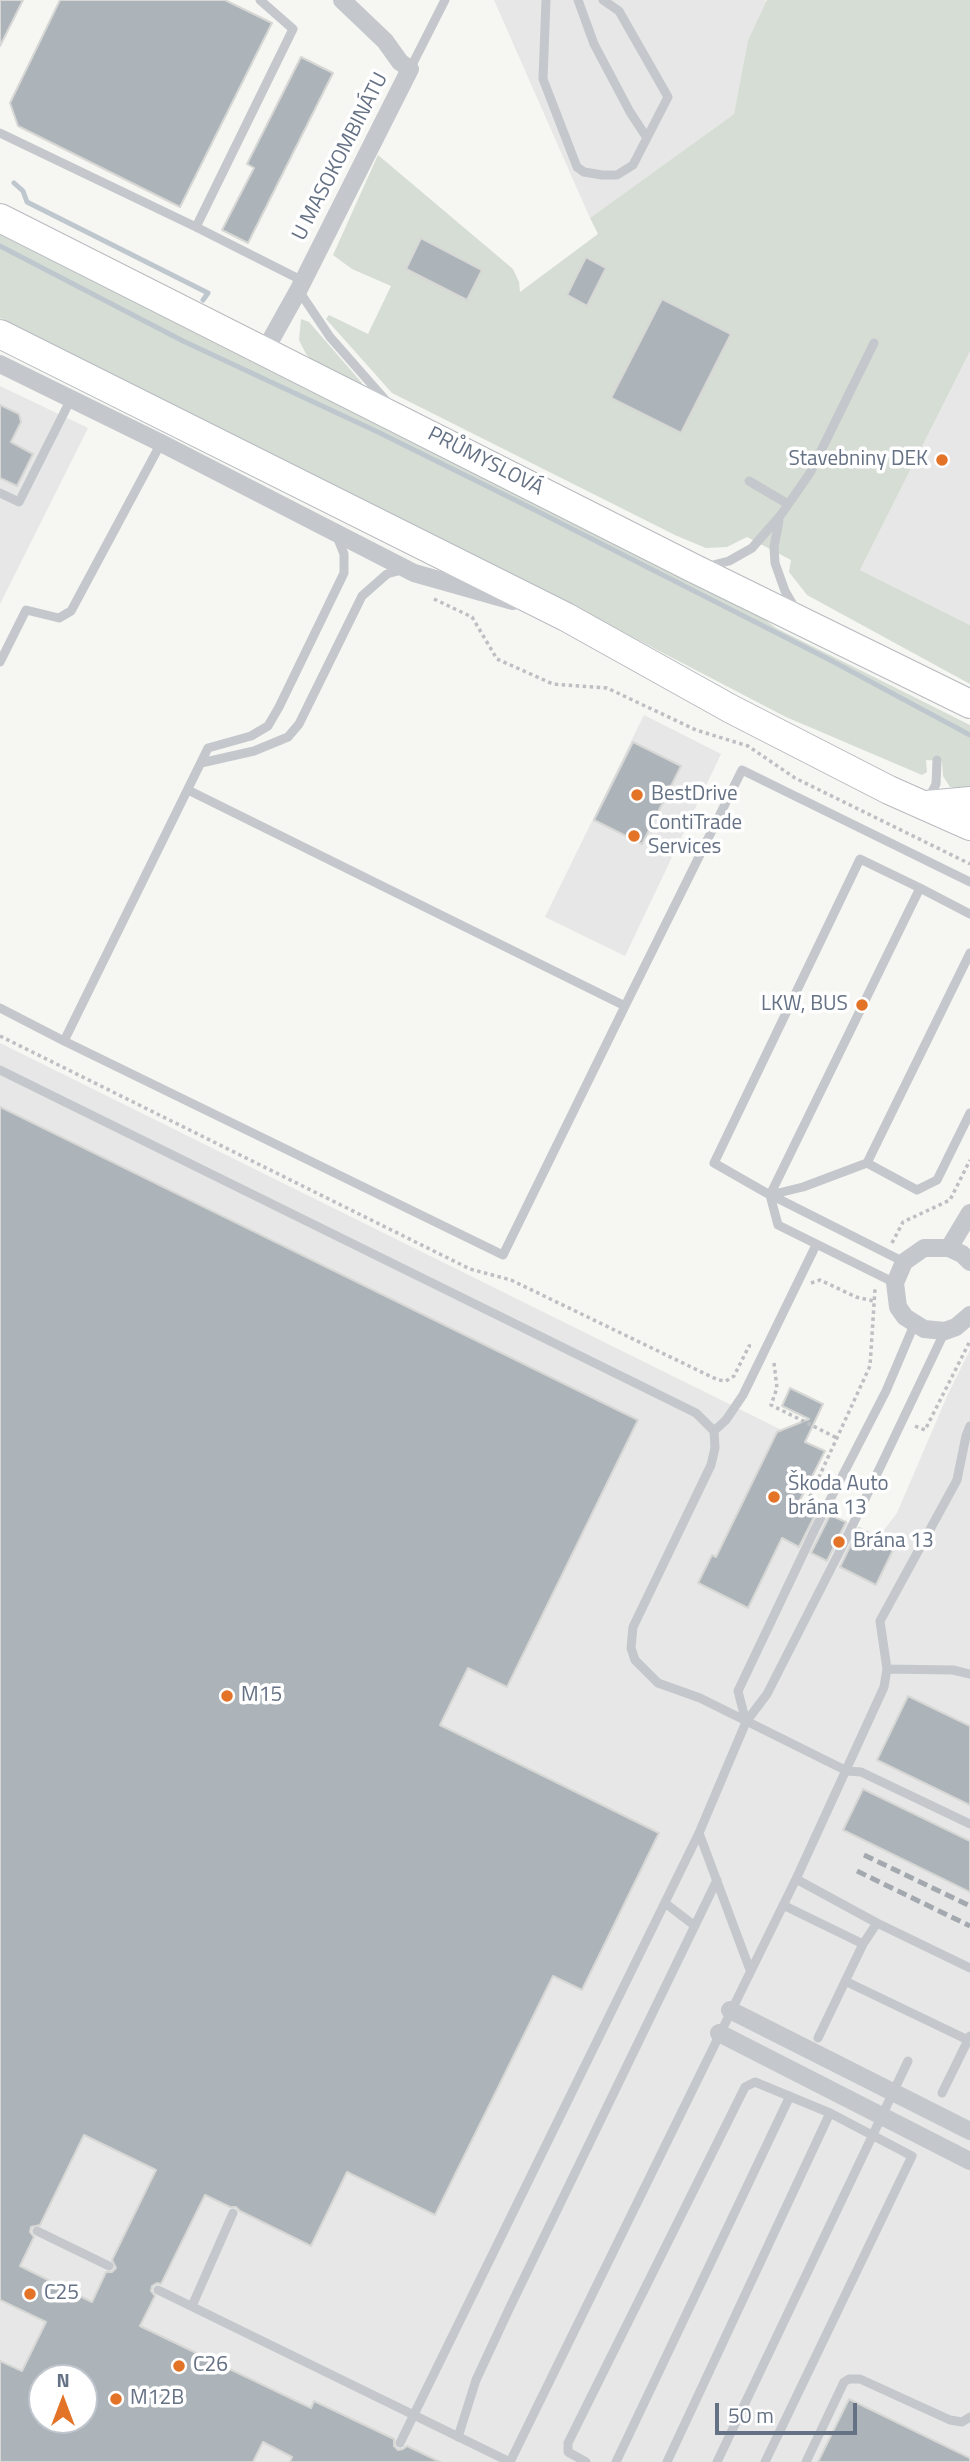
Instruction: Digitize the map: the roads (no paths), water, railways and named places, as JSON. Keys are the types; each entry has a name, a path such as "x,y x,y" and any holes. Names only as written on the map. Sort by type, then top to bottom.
{"main road":[{"name":"PRŮMYSLOVÁ","path":"0,218 693,568 968,703"},
{"path":"0,334 566,617 731,709 924,806 970,826"},
{"path":"924,806 970,801"}],"street":[{"name":"U MASOKOMBINÁTU","path":"264,352 301,286 410,69 400,62 385,41 342,0"},
{"path":"0,364 406,569 566,617"},
{"path":"949,1248 970,1213"},
{"path":"970,1262 949,1248 924,1248 904,1262 895,1283 898,1307 914,1325 934,1332 945,1331 956,1327 970,1315"},
{"path":"730,2010 970,2131"},
{"path":"719,2034 970,2161"}],"lane":[{"path":"196,227 293,29 260,0"},
{"path":"410,69 445,0"},
{"path":"546,0 543,79 577,167 584,172 603,176 617,175 633,165 668,97 619,11 603,0"},
{"path":"578,0 594,44 647,138"},
{"path":"0,133 196,227 301,286 330,337 403,420"},
{"path":"693,568 717,565 741,555 752,548 780,516 810,473 874,343"},
{"path":"0,493 19,502 71,399"},
{"path":"0,662 26,610 59,618 71,611 161,443"},
{"path":"749,481 789,504"},
{"path":"780,516 776,531 775,563 785,591 803,621"},
{"path":"64,1041 208,748 251,736 268,726 344,573 344,554 335,533"},
{"path":"201,763 254,751 288,737 299,724 362,596 387,574 406,569"},
{"path":"924,806 936,784 937,760"},
{"path":"0,1008 503,1255 742,770 970,882"},
{"path":"188,790 625,1006"},
{"path":"904,1262 770,1195 714,1163 860,859 970,914"},
{"path":"895,1283 778,1225 770,1195 920,888"},
{"path":"770,1195 803,1187 867,1163 970,953"},
{"path":"0,1070 696,1413 714,1431 715,1448 711,1465 633,1627 631,1648 635,1660 658,1683 700,1698 847,1771 861,1772 970,1824"},
{"path":"867,1163 917,1190 937,1181 970,1113"},
{"path":"714,1431 726,1420 743,1395 816,1245"},
{"path":"746,1723 738,1691 815,1529 886,1391 914,1325"},
{"path":"400,2442 699,1833 746,1723 767,1694 845,1541 945,1331"},
{"path":"158,2290 510,2462 847,1771 884,1687 887,1669 880,1621 957,1480 970,1426"},
{"path":"887,1669 953,1670 970,1674"},
{"path":"699,1833 750,1970"},
{"path":"796,1879 877,1923 970,1968"},
{"path":"458,2437 476,2381 504,2319 717,1880"},
{"path":"665,1903 695,1926"},
{"path":"783,1905 863,1944"},
{"path":"818,2038 863,1944 877,1923"},
{"path":"845,1981 969,2039 942,2093"},
{"path":"717,2462 908,2061"},
{"path":"586,2462 568,2452 568,2443 750,2083 761,2083 830,2113 912,2156 765,2462"},
{"path":"616,2462 790,2096"},
{"path":"667,2462 830,2113"},
{"path":"192,2306 233,2213"},
{"path":"37,2231 109,2266"},
{"path":"806,2462 844,2382 849,2379 860,2379 950,2420 962,2422 970,2417"}],"waterway":[{"path":"14,183 23,191 27,202 208,293 203,300"},
{"path":"0,246 183,341 380,433 529,507 832,661 970,735"}],"railway":[{"path":"864,1855 970,1906"},
{"path":"857,1871 970,1926"}],"place":[{"name":"Stavebniny DEK","path":"942,460"},
{"name":"BestDrive","path":"637,795"},
{"name":"ContiTrade Services","path":"634,836"},
{"name":"LKW, BUS","path":"862,1005"},
{"name":"Škoda Auto brána 13","path":"774,1497"},
{"name":"Brána 13","path":"839,1542"},
{"name":"M15","path":"227,1696"},
{"name":"C25","path":"30,2294"},
{"name":"C26","path":"179,2366"},
{"name":"M12B","path":"116,2399"}]}
